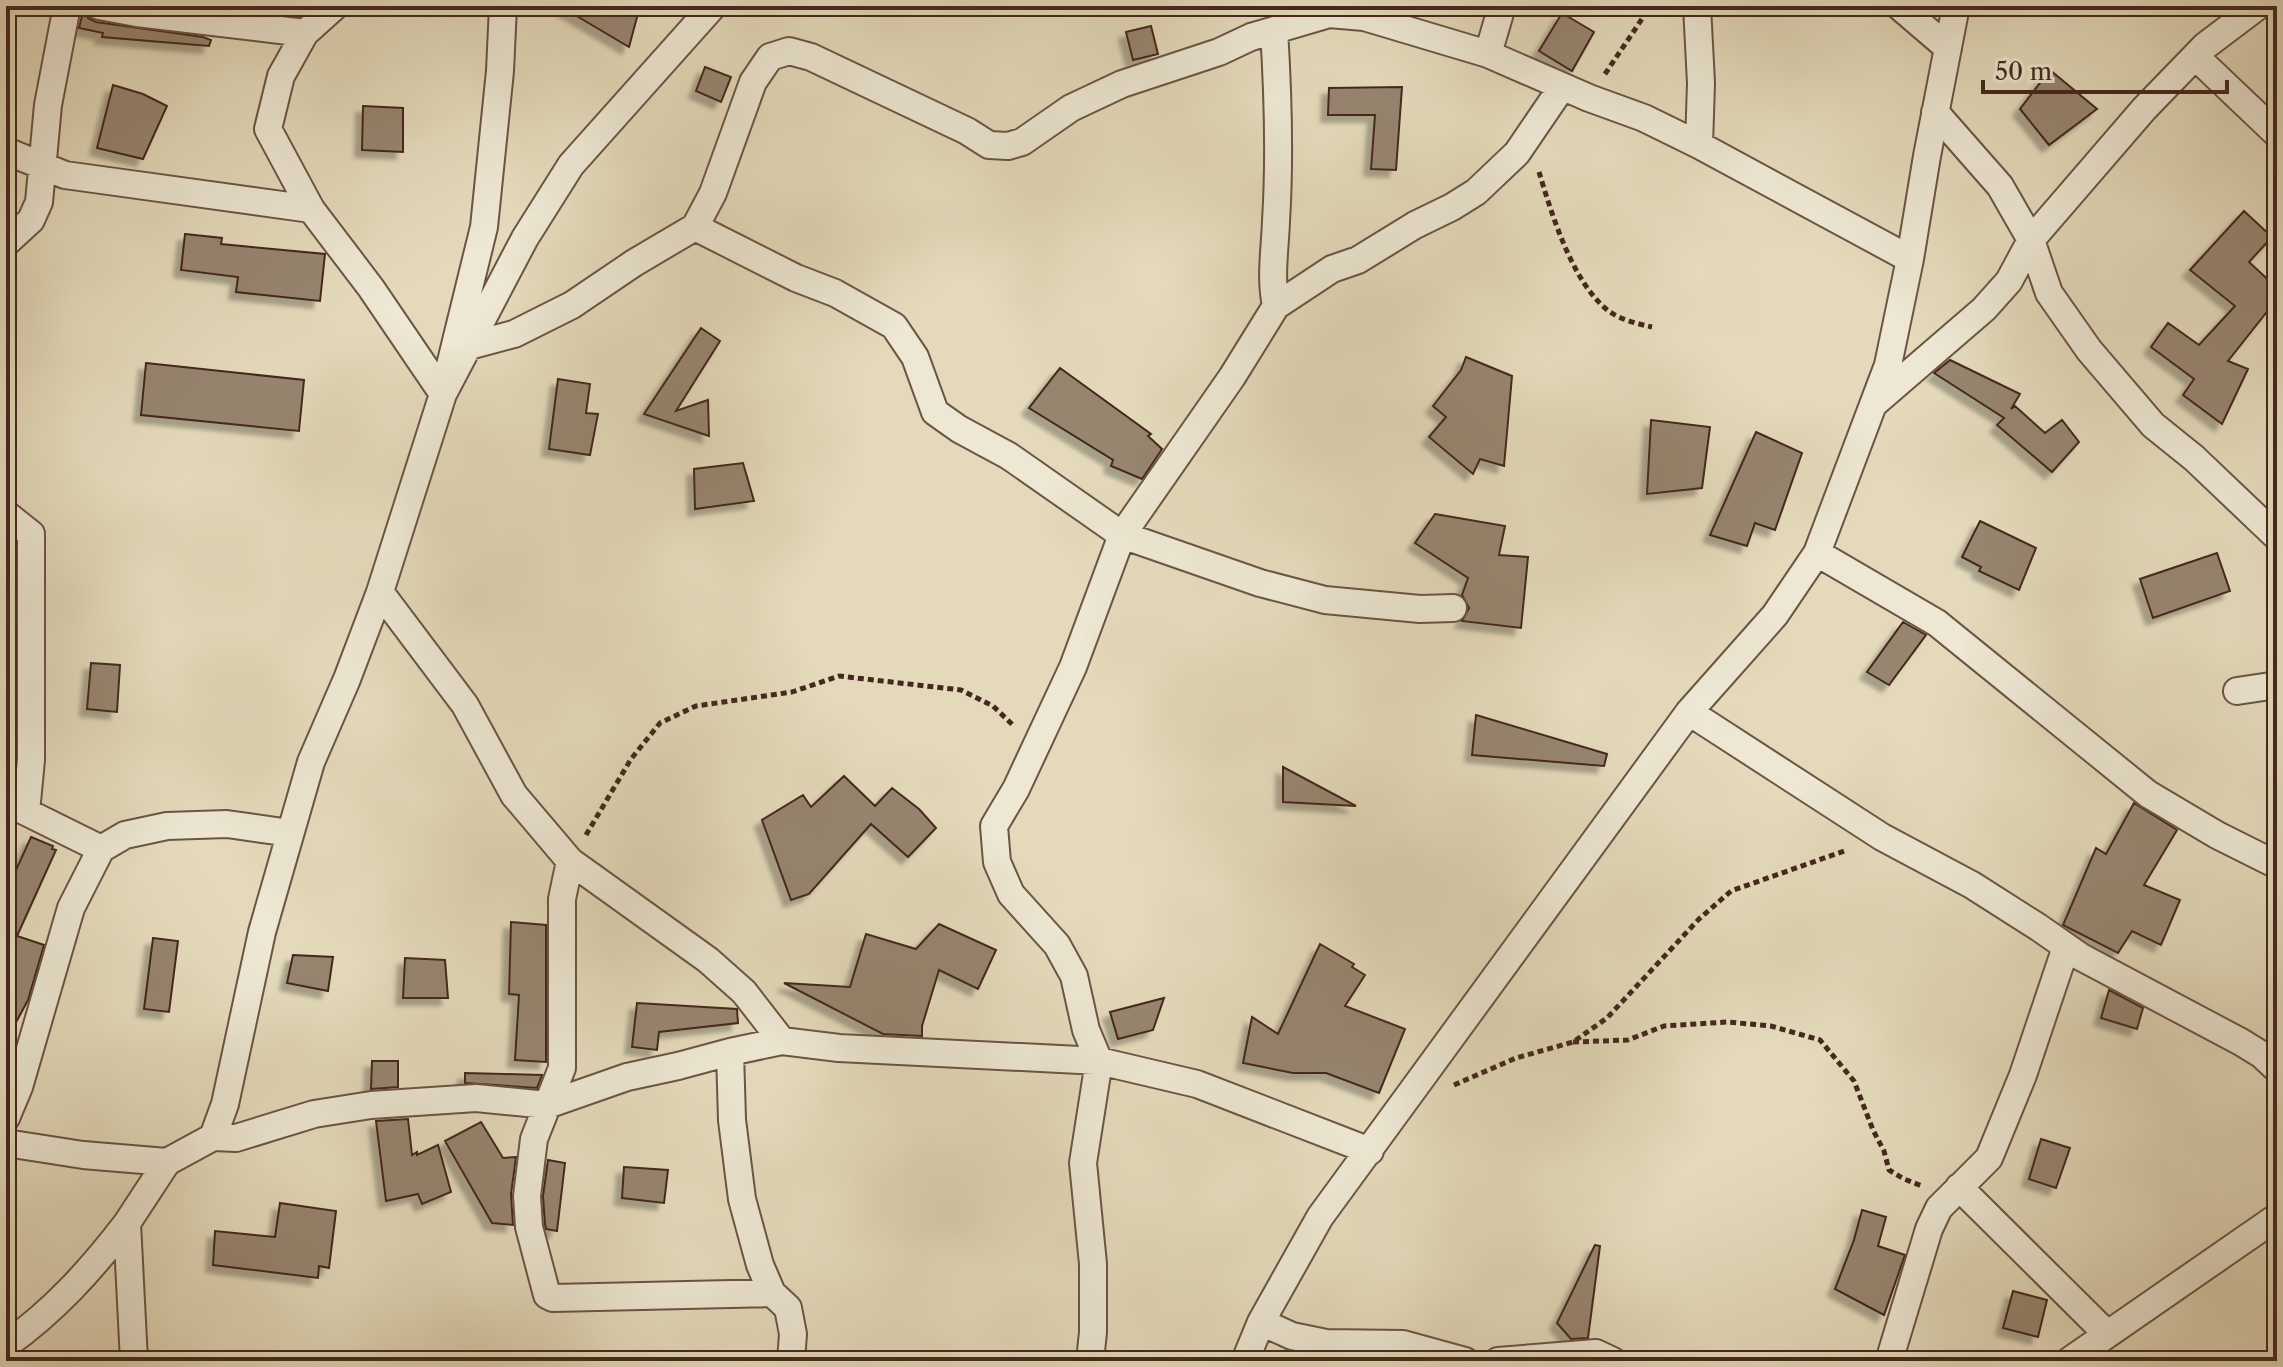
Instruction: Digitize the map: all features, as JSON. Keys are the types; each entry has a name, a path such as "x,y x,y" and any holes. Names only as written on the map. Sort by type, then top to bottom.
{"street":[{"path":"6,243 31,220 39,202 48,105 67,6"},
{"path":"99,6 305,33"},
{"path":"335,6 305,33 281,76 268,129 311,209 371,288 443,394"},
{"path":"213,1137 225,1104 262,932 311,762 380,592 443,394 484,227 500,71 503,6"},
{"path":"443,394 525,238 571,165 713,6"},
{"path":"1488,54 1502,6"},
{"path":"1697,6 1701,83 1699,145"},
{"path":"1899,6 1948,48"},
{"path":"1245,1361 1261,1322 1320,1217 1689,712 1775,615 1817,553 1888,365 1956,6"},
{"path":"1875,403 1984,309 2009,281 2031,240 2144,109 2205,46 2258,6"},
{"path":"469,346 514,334 572,305 695,227 713,193 753,82 770,57 789,51 811,57 967,131 989,145 1008,146 1022,142 1071,108 1122,84 1274,30 1329,14 1364,17 1488,54 1562,87 1644,118 1910,259"},
{"path":"1274,30 1278,100 1277,220 1272,288 1276,306"},
{"path":"2196,57 2277,134"},
{"path":"1090,1361 1093,1264 1083,1163 1099,1061 1086,1030 1074,976 1057,945 1011,894 997,862 994,826 1016,789 1073,667 1122,535 1232,377 1276,306 1332,269 1358,260 1476,192 1517,153 1562,87"},
{"path":"1935,112 2000,186 2031,240 2049,293 2089,350 2153,425 2194,458 2277,537"},
{"path":"6,151 65,175 311,209"},
{"path":"695,227 796,278 835,293 894,326 915,357 935,412 1009,456 1122,535 1222,571 1325,600 1420,609 1453,608"},
{"path":"6,514 31,534 31,760 16,807 101,849"},
{"path":"1817,553 1937,623 2148,794 2217,835 2277,865"},
{"path":"380,592 465,705 514,795 570,861 708,960 744,992 782,1041"},
{"path":"2237,691 2277,685"},
{"path":"1689,712 1882,837 1972,885 2066,947 2241,1042 2277,1069"},
{"path":"6,1118 13,1083 71,908 101,849 125,835 167,826 227,824 290,833"},
{"path":"570,861 562,899 562,1068 534,1139 527,1196 529,1227 547,1295 553,1298 772,1293"},
{"path":"1889,1361 1929,1229 1939,1208 1989,1158 2023,1075 2066,947"},
{"path":"6,1345 45,1317 83,1278 127,1223 167,1162 213,1137 236,1138 314,1114 371,1105 476,1098 547,1105 627,1077 782,1041 839,1048 1099,1061 1197,1084 1370,1151"},
{"path":"730,1052 732,1120 742,1199 760,1265 772,1293 788,1308 793,1334 791,1361"},
{"path":"6,1143 83,1155 167,1162"},
{"path":"1959,1187 2107,1334"},
{"path":"2069,1361 2277,1217"},
{"path":"127,1223 134,1361"},
{"path":"1261,1322 1292,1336 1326,1343 1403,1344 1465,1361"},
{"path":"1498,1361 1596,1353 1613,1361"}],"path":[{"path":"1589,98 1646,13 1657,6"},
{"path":"1529,137 1556,226 1584,280 1612,313 1652,327"},
{"path":"570,861 631,759 660,723 696,706 792,692 839,676 889,681 961,690 993,706 1036,748"},
{"path":"1573,1042 1607,1018 1699,919 1731,891 1882,837"},
{"path":"1410,1095 1450,1087 1516,1058 1573,1042 1628,1040 1664,1026 1728,1022 1771,1026 1820,1040 1854,1081 1889,1170 1924,1187 1959,1187"}],"building":[{"path":"560,6 640,6 629,47 607,34"},
{"path":"84,8 88,18 96,22 211,40 209,46 102,37 103,33 79,28"},
{"path":"1562,13 1594,32 1572,71 1539,51"},
{"path":"1151,26 1158,54 1133,60 1126,32"},
{"path":"705,67 731,77 721,102 696,91"},
{"path":"2050,70 2097,109 2049,145 2020,109"},
{"path":"113,85 143,94 167,106 143,159 97,148"},
{"path":"1402,87 1396,170 1371,169 1375,115 1328,115 1329,88"},
{"path":"363,106 403,108 403,152 362,150"},
{"path":"2244,211 2272,237 2249,262 2277,288 2277,299 2228,361 2248,369 2222,424 2183,395 2194,379 2151,347 2168,323 2199,345 2235,306 2190,270"},
{"path":"185,234 222,238 221,244 325,254 320,301 236,292 238,277 181,270"},
{"path":"701,328 720,341 676,411 708,400 709,436 644,414"},
{"path":"1466,357 1512,376 1504,466 1480,459 1473,474 1429,437 1446,417 1433,406 1461,370"},
{"path":"1950,360 2020,394 2011,409 2015,406 2045,433 2062,420 2079,442 2052,472 1997,425 2004,418 1934,373"},
{"path":"146,363 304,380 299,431 141,415"},
{"path":"1060,368 1151,434 1148,436 1162,449 1142,479 1111,466 1113,460 1029,408"},
{"path":"558,379 590,384 586,413 598,414 590,455 549,449"},
{"path":"1651,420 1710,427 1702,488 1647,494"},
{"path":"1756,432 1802,453 1775,530 1755,523 1747,546 1710,535"},
{"path":"743,463 754,501 695,509 694,469"},
{"path":"1435,514 1505,526 1499,555 1528,557 1521,628 1462,621 1469,608 1462,595 1468,578 1415,543"},
{"path":"1980,521 2036,548 2019,590 1979,571 1981,567 1962,557"},
{"path":"2217,553 2230,591 2153,618 2140,579"},
{"path":"1903,622 1926,635 1889,685 1867,672"},
{"path":"91,663 120,665 117,712 87,709"},
{"path":"1476,715 1607,754 1604,766 1472,755"},
{"path":"1283,767 1356,806 1283,802"},
{"path":"844,776 875,806 892,788 919,809 936,828 908,857 871,824 809,894 791,900 762,820 803,795 811,807"},
{"path":"2134,803 2177,830 2144,885 2180,900 2161,945 2132,931 2118,953 2063,925 2096,848 2106,854"},
{"path":"31,837 56,850 17,936 44,945 28,1000 6,1041 6,892"},
{"path":"511,922 546,925 546,1062 515,1060 519,995 509,994"},
{"path":"939,924 996,950 978,989 939,970 922,1026 922,1036 883,1034 784,983 850,987 866,934 916,949"},
{"path":"153,938 178,941 169,1012 144,1009"},
{"path":"1320,944 1354,964 1352,967 1365,975 1345,1006 1405,1029 1379,1093 1326,1073 1293,1073 1243,1063 1252,1017 1278,1034"},
{"path":"293,955 333,957 328,991 287,983"},
{"path":"405,958 445,960 448,998 403,998"},
{"path":"2109,990 2143,1008 2137,1029 2101,1018"},
{"path":"1164,998 1153,1030 1118,1039 1110,1012"},
{"path":"637,1003 737,1009 738,1023 659,1032 657,1050 632,1047"},
{"path":"372,1061 398,1061 398,1087 371,1089"},
{"path":"465,1073 542,1075 537,1088 465,1083"},
{"path":"408,1119 412,1155 438,1145 451,1192 422,1204 418,1194 386,1201 376,1121"},
{"path":"481,1122 503,1158 516,1157 511,1194 513,1225 492,1223 445,1141"},
{"path":"2041,1139 2070,1148 2056,1188 2029,1179"},
{"path":"548,1160 565,1163 557,1231 546,1229 545,1224 543,1196"},
{"path":"624,1167 668,1170 664,1203 622,1198"},
{"path":"280,1203 336,1211 329,1268 319,1266 318,1278 213,1265 215,1231 275,1237"},
{"path":"1862,1210 1886,1217 1878,1246 1905,1255 1884,1315 1835,1289"},
{"path":"1595,1245 1600,1246 1588,1338 1571,1339 1557,1323"},
{"path":"2013,1291 2047,1300 2038,1337 2003,1328"}]}
